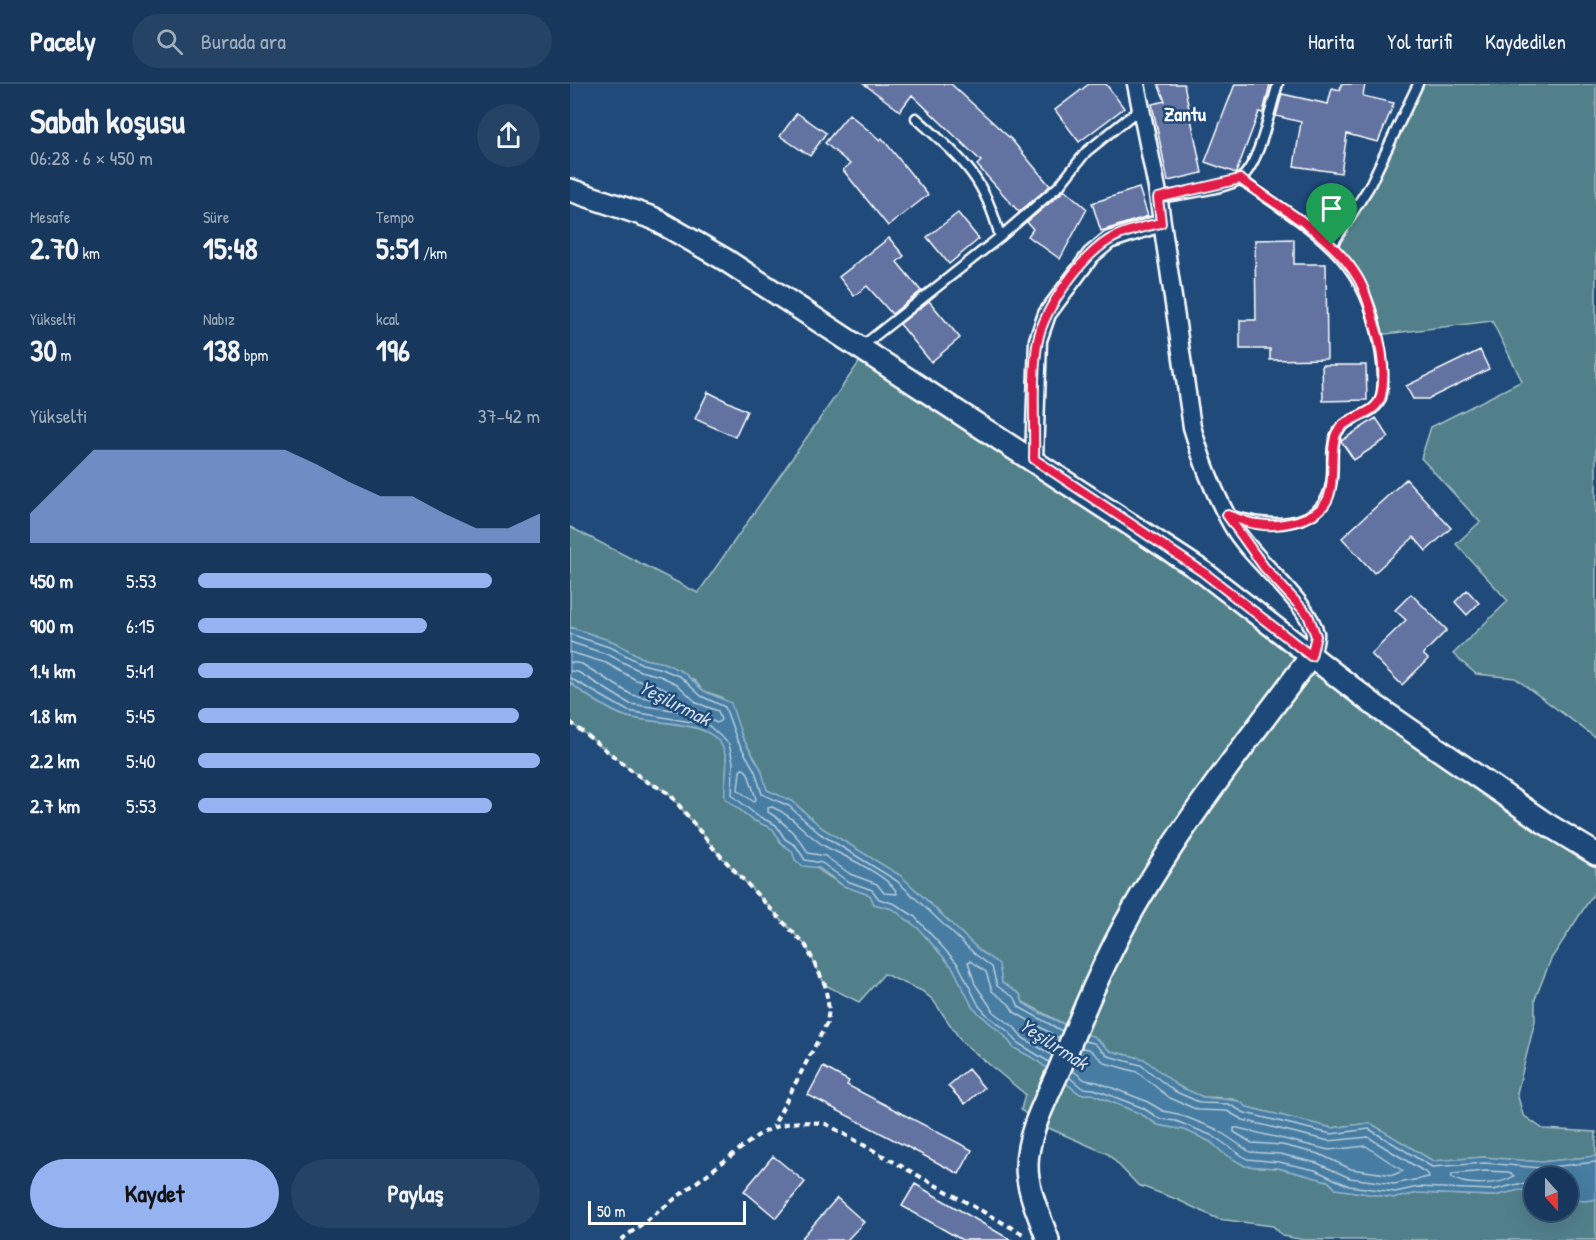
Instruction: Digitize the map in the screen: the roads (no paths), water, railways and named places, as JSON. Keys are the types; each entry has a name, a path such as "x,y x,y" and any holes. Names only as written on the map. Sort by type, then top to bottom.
{"street":[{"path":"1048,1240 1031,1192 1027,1168 1028,1150 1037,1122 1078,1023 1133,909 1178,836 1311,656 1316,636 1308,615 1264,567 1227,515 1200,458 1192,427 1158,198 1136,84"},
{"path":"570,190 652,218 724,259 861,347 1203,572 1386,712 1545,823 1596,854"},
{"path":"1034,459 1038,340 1047,314 1090,255 1109,240 1161,223"}],"lane":[{"path":"1158,198 1240,179 1256,156 1278,84"},
{"path":"1332,245 1369,187 1418,84"},
{"path":"861,347 1000,237 1060,185 1086,153 1142,107"},
{"path":"916,118 962,159 980,182 992,206 1000,237"},
{"path":"1227,515 1257,524 1281,525 1302,519 1317,510 1328,498 1332,481 1332,450 1336,433 1346,423 1373,408 1381,396 1382,359 1368,301 1359,279 1332,245 1240,179"}],"water":[{"name":"Yeşilırmak","path":"570,627 614,642 644,659 664,663 683,672 704,691 731,703 742,737 761,769 767,790 792,801 822,828 901,876 980,951 999,964 1002,983 1020,994 1023,1003 1084,1034 1093,1036 1110,1051 1144,1059 1178,1086 1203,1097 1239,1101 1247,1107 1332,1128 1370,1123 1433,1161 1484,1157 1541,1162 1596,1156 1596,1199 1578,1200 1578,1167 1524,1167 1524,1190 1494,1196 1418,1193 1395,1198 1336,1189 1328,1181 1278,1168 1245,1166 1223,1153 1211,1142 1185,1130 1158,1125 1141,1114 1092,1094 1080,1094 1035,1059 1014,1048 1005,1036 973,1008 953,968 918,928 893,909 874,904 870,895 844,886 819,868 803,866 795,860 792,851 781,843 773,829 753,820 725,798 727,767 723,748 716,738 694,727 625,716 596,701 570,682"}],"district":[{"name":"Zantu","path":"1185,114"}]}
